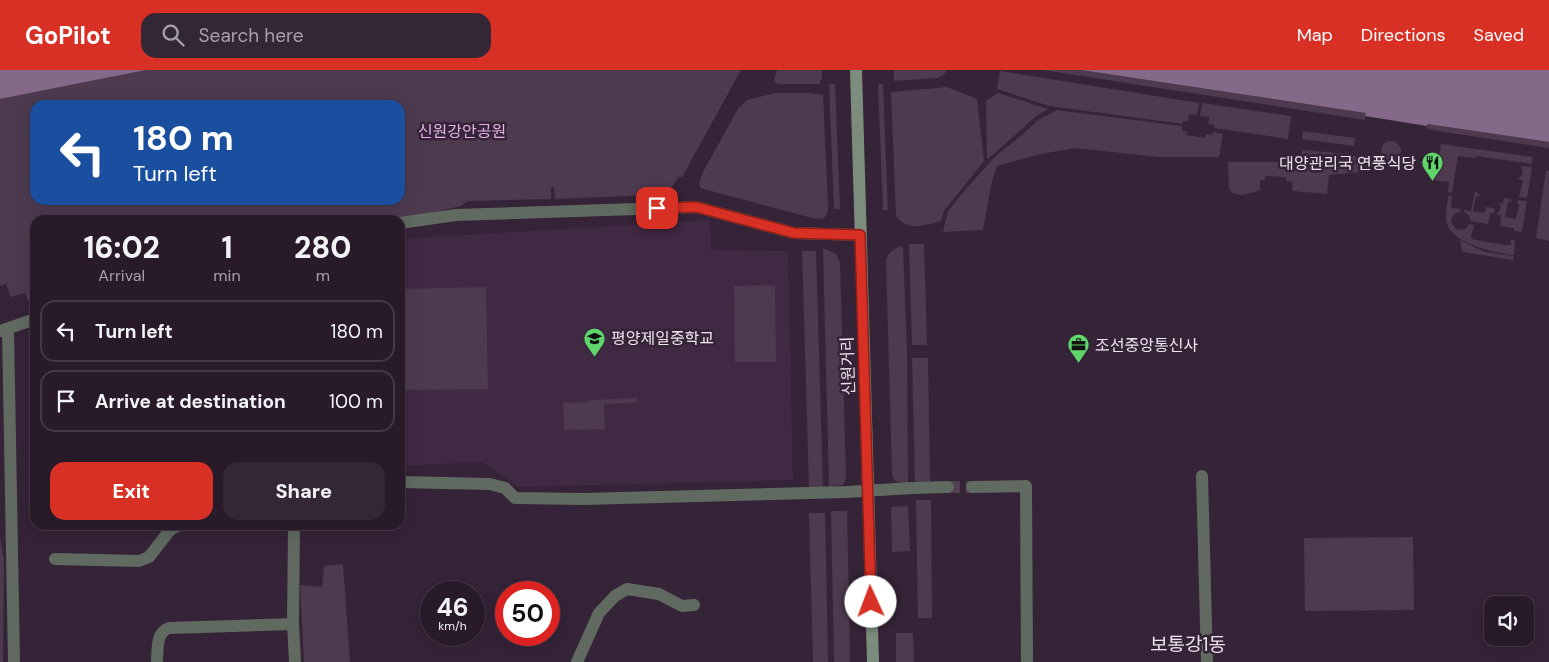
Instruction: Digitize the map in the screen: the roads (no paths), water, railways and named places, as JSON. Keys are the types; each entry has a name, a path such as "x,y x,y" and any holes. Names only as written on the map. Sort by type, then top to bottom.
{"main road":[{"name":"신원거리","path":"856,70 873,662"}],"street":[{"path":"405,222 456,215 696,207 794,233 860,235"},
{"path":"14,662 4,330 30,322"},
{"path":"1202,476 1207,662"},
{"path":"405,482 490,484 505,488 515,498 574,499 948,488"},
{"path":"972,487 1026,486 1027,662"},
{"path":"56,560 139,561 149,557 170,530"},
{"path":"294,530 293,624 295,662"},
{"path":"576,662 599,613 615,596 627,589 659,594 682,606 694,605"},
{"path":"157,660 159,637 162,630 169,628 293,624"}],"tunnel":[{"path":"948,487 972,487"}],"place":[{"name":"대양관리국 연풍식당","path":"1432,182"},
{"name":"평양제일중학교","path":"595,357"},
{"name":"조선중앙통신사","path":"1079,364"}],"district":[{"name":"보통강1동","path":"1188,644"}],"park label":[{"name":"신원강안공원","path":"462,131"}]}
